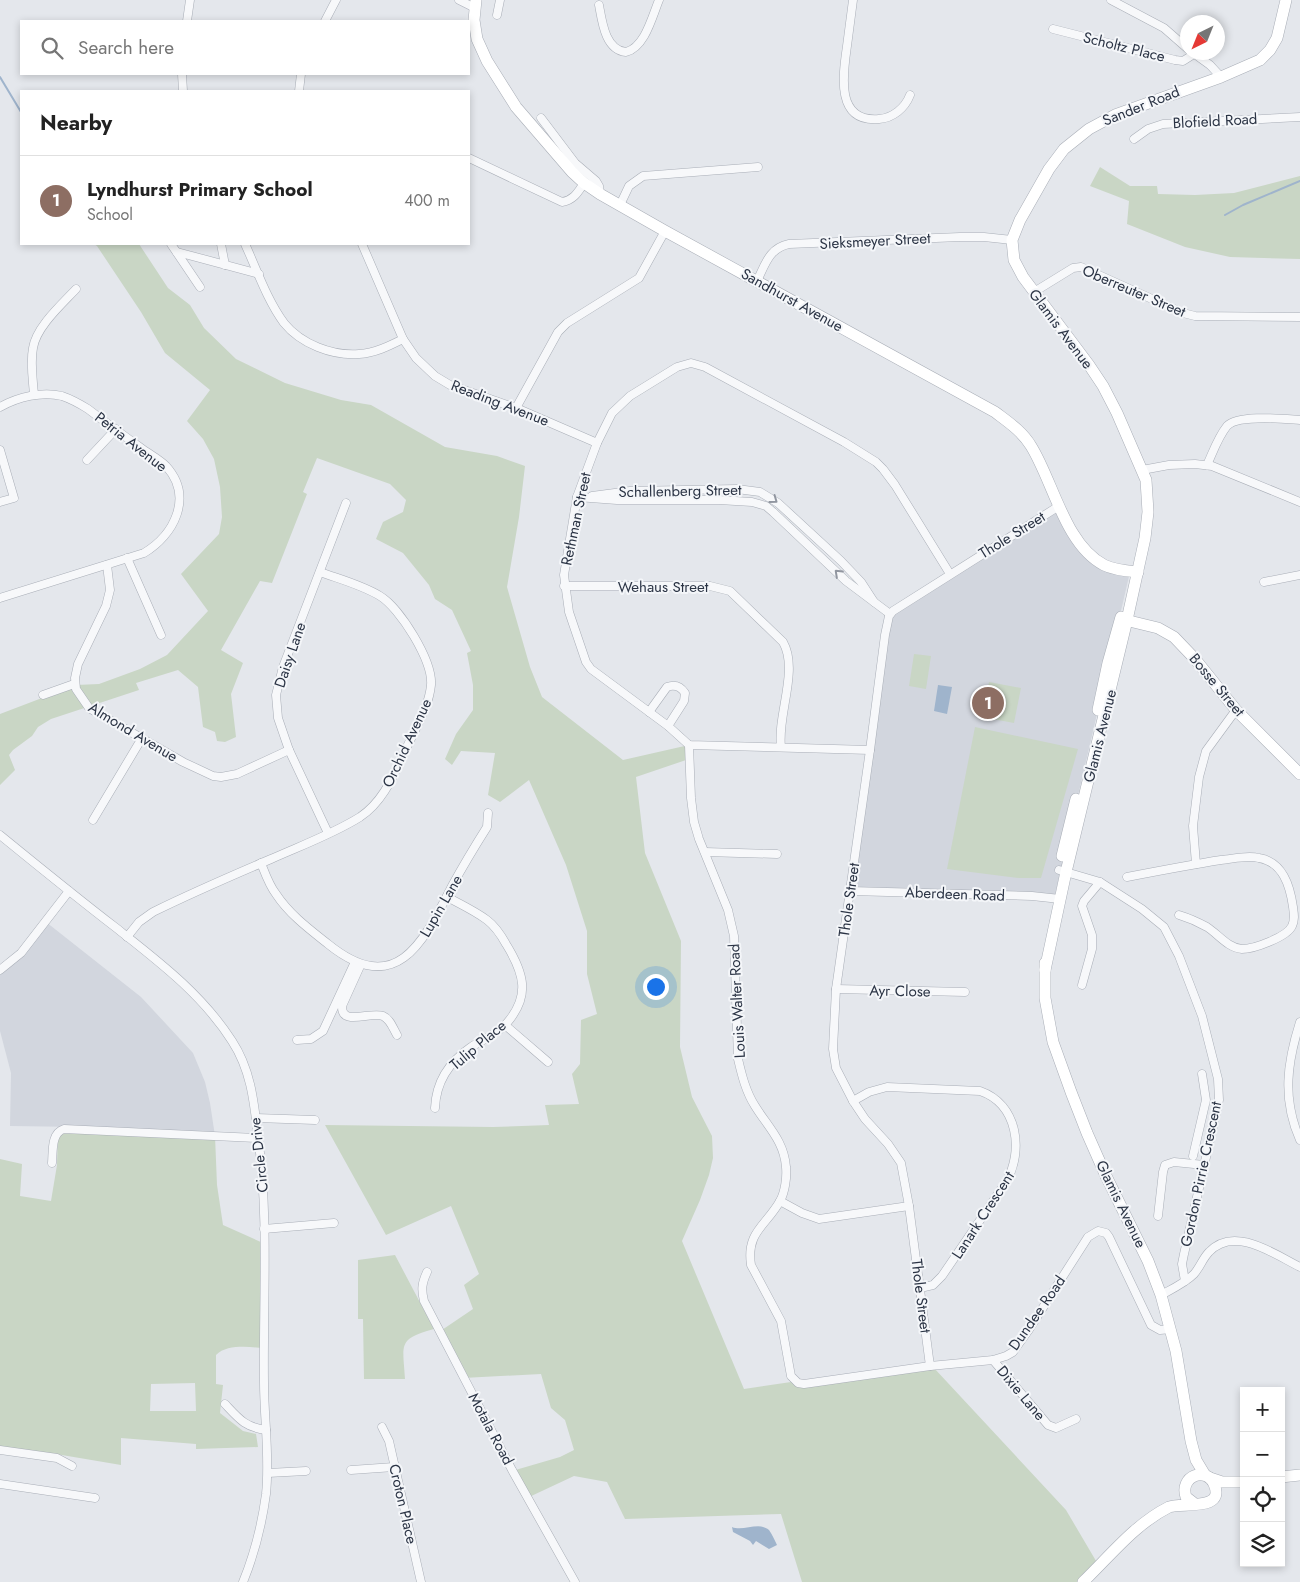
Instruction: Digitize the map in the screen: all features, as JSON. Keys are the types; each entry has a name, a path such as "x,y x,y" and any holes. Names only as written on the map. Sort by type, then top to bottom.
{"main road":[{"name":"Sander Road","path":"1012,240 1020,220 1064,149 1098,123 1115,115 1252,65 1266,55 1277,38 1286,0"},
{"name":"Sandhurst Avenue","path":"476,4 474,20 477,39 496,76 522,114 584,183 600,194 995,412 1016,428 1030,445 1076,538 1094,559 1106,566 1134,572"},
{"name":"Glamis Avenue","path":"1012,240 1012,253 1016,266 1103,386 1128,437 1146,480 1147,500 1142,516 1134,572 1124,619 1062,871 1057,899 1048,926 1045,957 1045,998 1053,1042 1071,1092 1106,1176 1148,1261 1162,1295 1171,1328 1191,1441 1196,1460 1207,1477"},
{"name":"Bosse Street","path":"1124,619 1158,628 1174,637 1195,658 1236,710 1300,774"},
{"name":"Glamis Avenue","path":"1187,1482 1191,1441"},
{"path":"1172,1506 1187,1482 1197,1475 1222,1482 1240,1483"},
{"path":"1285,1477 1300,1475"},
{"path":"1207,1477 1215,1486 1214,1496"},
{"path":"1187,1482 1186,1497 1195,1504"},
{"path":"1083,1582 1144,1523 1172,1506 1206,1504 1221,1491 1240,1484"}],"street":[{"path":"187,20 190,0"},
{"path":"326,20 336,0"},
{"path":"458,0 476,4"},
{"path":"497,15 500,0"},
{"path":"599,6 604,32 608,39 617,49 626,52 631,51 641,39 647,29 658,0"},
{"path":"853,0 843,73 846,102 861,118 871,120 882,119 893,115 903,107 910,95"},
{"path":"1111,0 1164,28 1180,42"},
{"name":"Scholtz Place","path":"1053,29 1180,60"},
{"path":"1204,60 1210,64 1221,77"},
{"path":"182,75 183,90"},
{"path":"299,90 301,75"},
{"name":"Blofield Road","path":"1134,139 1148,129 1163,124 1300,117"},
{"path":"540,118 575,163 600,186 600,194"},
{"path":"470,158 562,202 574,197 584,183"},
{"path":"620,205 632,183 650,174 758,168"},
{"path":"516,408 558,332 567,323 639,278 665,230"},
{"name":"Sieksmeyer Street","path":"757,281 772,252 781,246 789,244 960,237 1012,240"},
{"path":"172,245 200,287"},
{"path":"222,245 225,265"},
{"path":"245,245 272,304 286,325 318,348 336,353 360,354 403,339"},
{"name":"Reading Avenue","path":"362,245 403,339 421,363 435,376 450,385 516,408 596,443"},
{"path":"178,252 259,274"},
{"name":"Oberreuter Street","path":"1034,292 1066,272 1081,267 1183,313 1195,316 1300,317"},
{"path":"34,396 32,358 35,339 40,330 76,289"},
{"name":"Rethman Street","path":"689,745 668,726 588,666 569,612 564,586 567,554 577,498 596,443 612,413 630,396 677,367 691,363 705,367 859,451 876,462 895,485 950,574"},
{"name":"Petria Avenue","path":"0,407 21,398 48,395 62,396 88,409 165,465 177,486 179,499 178,513 174,523 162,540 144,553 0,598"},
{"path":"1207,465 1219,438 1236,420 1300,420"},
{"path":"87,460 116,429"},
{"path":"0,450 14,498 0,502"},
{"path":"1142,470 1169,465 1207,465 1219,468 1300,502"},
{"name":"Schallenberg Street","path":"577,498 630,491 738,489 760,492 778,503 842,561 861,582 875,603"},
{"name":"Schallenberg Street","path":"589,497 617,500 719,500 762,504 773,512 846,581 890,614"},
{"name":"Daisy Lane","path":"328,833 289,750 278,718 276,695 283,667 346,503"},
{"name":"Thole Street","path":"930,1366 909,1206 904,1174 899,1158 864,1119 853,1101 834,1059 836,989 885,635 890,614 911,598 1059,506"},
{"path":"127,558 161,635"},
{"path":"43,695 74,684 78,664 106,606 110,590 107,565"},
{"name":"Orchid Avenue","path":"127,937 139,922 153,912 360,817 370,810 384,794 420,719 430,694 431,677 422,650 401,617 388,602 369,591 320,572"},
{"path":"1264,582 1300,574"},
{"name":"Wehaus Street","path":"564,586 710,586 730,591 784,642 788,649 789,665 780,733 781,747"},
{"name":"Almond Avenue","path":"74,684 79,696 89,708 197,770 213,776 221,777 244,772 289,750"},
{"path":"649,712 667,687 681,688 685,694 684,701 668,726"},
{"path":"1196,864 1193,826 1199,778 1206,751 1236,710"},
{"path":"93,820 142,738"},
{"path":"689,745 870,750"},
{"name":"Louis Walter Road","path":"689,745 694,822 728,910 734,936 738,1059 741,1072 755,1107 779,1140 784,1154 786,1172 780,1201 753,1238 750,1255 751,1265 781,1321 790,1372 796,1382"},
{"name":"Lupin Lane","path":"261,863 275,893 294,916 332,947 358,963 376,967 389,966 409,954 425,936 487,827 488,813"},
{"name":"Circle Drive","path":"0,835 190,989 227,1034 248,1074 262,1163 264,1385 268,1473 266,1497 261,1519 243,1582"},
{"path":"705,852 777,854"},
{"path":"1127,877 1196,864 1258,857 1280,869 1285,878 1291,895 1294,924 1286,934 1265,943 1242,949 1231,945 1201,924 1179,915"},
{"name":"Gordon Pirrie Crescent","path":"1062,871 1100,882 1142,909 1164,928 1179,956 1202,1016 1214,1058 1219,1093 1215,1119 1182,1264 1185,1281"},
{"path":"1082,985 1092,949 1092,935 1082,906 1100,882"},
{"path":"0,970 21,953 69,891"},
{"name":"Aberdeen Road","path":"850,891 1032,896 1057,899"},
{"name":"Tulip Place","path":"435,1108 438,1087 451,1064 471,1047 493,1035 505,1025 516,1011 521,1000 522,975 516,961 496,930 489,921 447,897"},
{"path":"358,963 342,1006 342,1012 345,1016 352,1017 384,1016 390,1022 397,1035"},
{"path":"297,1040 311,1039 323,1031 358,963"},
{"name":"Ayr Close","path":"836,989 965,992"},
{"path":"1300,1022 1290,1065 1288,1088 1289,1108 1300,1140"},
{"path":"505,1025 548,1062"},
{"path":"1193,1156 1206,1100 1202,1074"},
{"name":"Lanark Crescent","path":"853,1101 869,1092 888,1087 980,1091 988,1094 1007,1112 1017,1137 1014,1166 1006,1182 942,1276 933,1285 920,1288"},
{"path":"256,1118 315,1120"},
{"path":"52,1163 55,1136 58,1131 64,1129 258,1138"},
{"path":"1158,1216 1165,1165 1174,1162 1204,1165"},
{"path":"780,1201 802,1214 820,1219 909,1206"},
{"path":"264,1230 334,1223"},
{"name":"Dundee Road","path":"796,1382 804,1384 930,1366 994,1360 1009,1355 1018,1346 1088,1237 1098,1231 1106,1233 1109,1237 1151,1325 1160,1330 1171,1328"},
{"path":"1162,1295 1194,1274 1207,1254 1224,1241 1248,1242 1300,1267"},
{"name":"Motala Road","path":"427,1272 422,1284 424,1301 512,1470 575,1582"},
{"name":"Dixie Lane","path":"994,1360 1048,1425 1056,1428 1076,1419"},
{"path":"225,1404 246,1425 266,1430"},
{"name":"Croton Place","path":"382,1427 389,1441 421,1582"},
{"path":"0,1450 57,1458 72,1466"},
{"path":"351,1470 394,1467"},
{"path":"268,1473 306,1471"},
{"path":"0,1484 95,1498"}],"shaded area":[{"path":"1054,508 1094,559 1130,572 1054,899 851,891 891,615"},
{"path":"46,922 141,997 193,1053 205,1082 215,1136 81,1127 10,1126 11,1073 0,1031 0,970"}],"green space":[{"path":"1100,167 1130,186 1157,186 1158,194 1234,193 1300,176 1300,259 1230,257 1185,247 1127,224 1129,201 1090,186"},
{"path":"96,245 140,245 168,288 190,305 204,328 236,359 285,383 341,400 371,405 445,447 497,456 525,466 519,517 507,587 530,667 542,697 623,760 689,745 689,759 636,777 645,853 681,941 680,1047 692,1097 712,1136 713,1158 709,1175 682,1241 744,1389 791,1382 934,1368 1066,1510 1099,1566 1082,1582 802,1582 781,1514 625,1519 607,1482 574,1476 527,1498 512,1471 560,1457 574,1450 565,1420 551,1408 541,1374 463,1378 439,1332 473,1309 464,1285 479,1274 451,1206 386,1235 325,1125 493,1127 549,1125 545,1105 579,1104 572,1074 580,1064 581,1020 597,1014 587,974 587,931 566,865 529,780 500,802 488,795 495,753 461,751 452,765 445,759 456,734 473,710 473,685 467,653 471,651 452,610 435,599 429,585 403,553 376,539 383,522 403,512 406,500 390,484 317,458 303,492 307,494 272,583 260,581 221,650 243,663 231,694 236,737 225,742 217,741 215,732 203,727 198,687 178,670 136,683 139,690 51,719 38,727 32,736 9,755 15,770 0,785 0,714 76,685 99,684 140,669 167,655 208,611 181,574 219,534 222,517 220,487 214,459 203,439 187,421 210,390 165,353 141,312"},
{"path":"914,654 931,656 926,689 909,686"},
{"path":"989,682 1021,688 1014,723 982,717"},
{"path":"975,727 1078,749 1041,878 1019,878 947,869"},
{"path":"58,1127 215,1136 217,1185 223,1225 263,1243 264,1348 232,1348 216,1355 216,1384 223,1385 220,1413 243,1431 256,1434 258,1447 196,1449 196,1444 121,1438 121,1465 0,1447 0,1159 22,1164 20,1196 51,1201 57,1165","holes":["195,1383 196,1411 150,1411 151,1384"]},
{"path":"395,1255 434,1329 414,1336 405,1345 403,1358 405,1379 364,1379 363,1319 358,1319 358,1260"}],"water":[{"path":"938,685 952,687 947,714 934,711"},
{"path":"732,1527 765,1527 769,1530 777,1545 769,1549 756,1541 753,1545 750,1541 733,1532"}],"waterway":[{"path":"0,77 20,110"},
{"path":"1225,215 1243,205 1300,181"}],"place":[{"name":"Lyndhurst Primary School","path":"988,703"}]}
